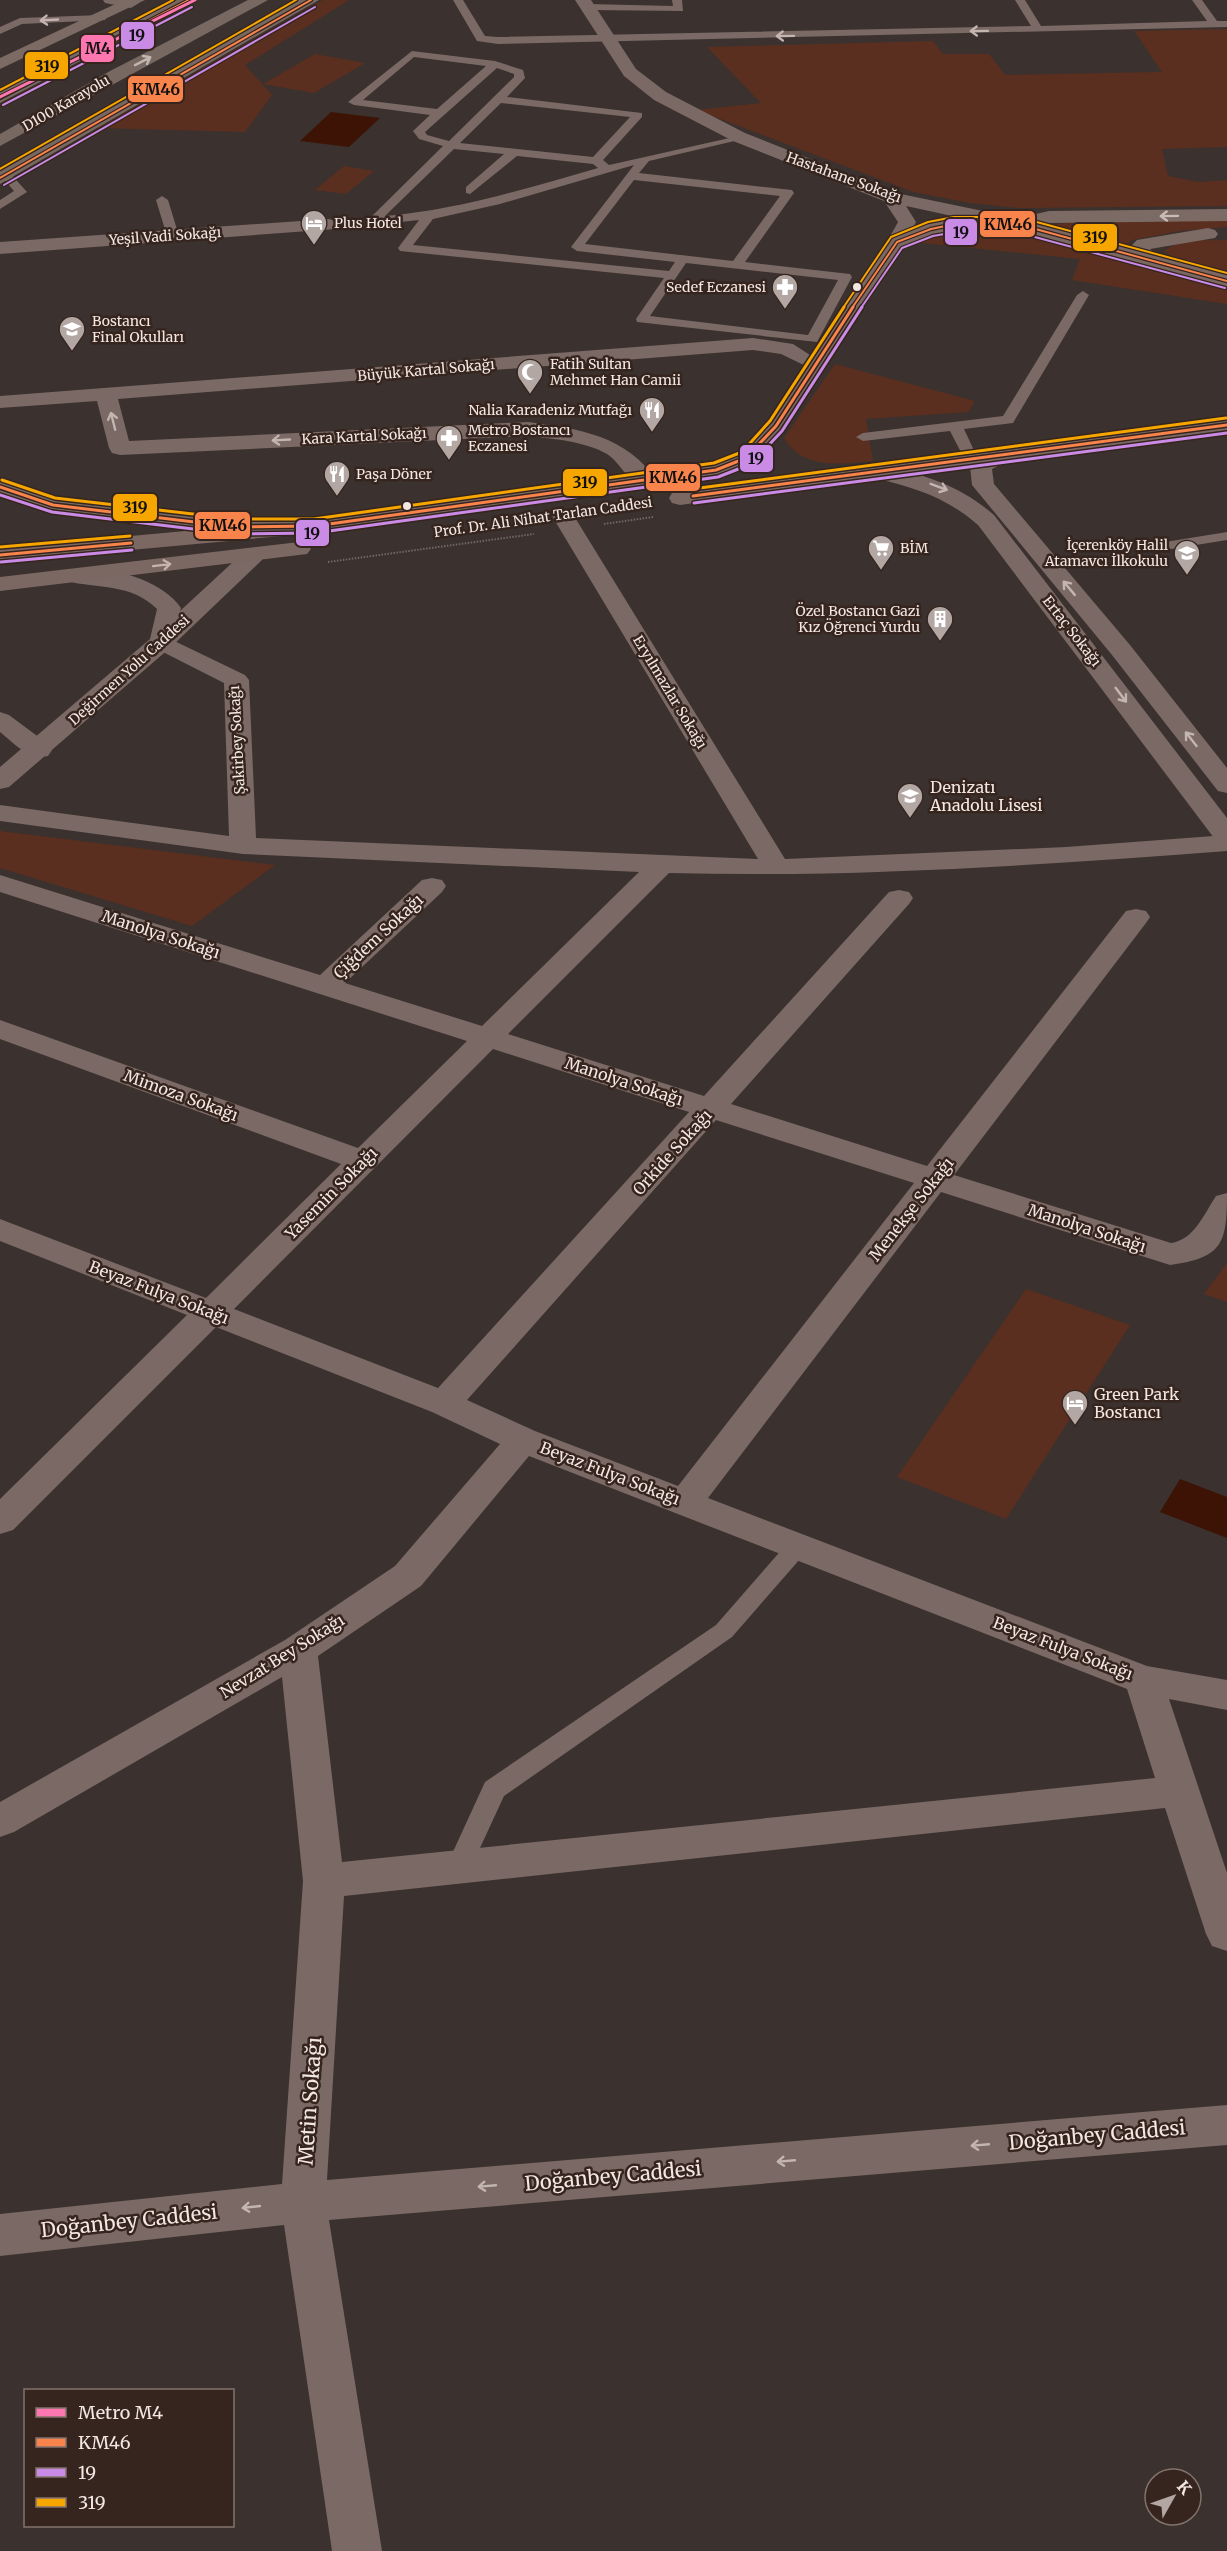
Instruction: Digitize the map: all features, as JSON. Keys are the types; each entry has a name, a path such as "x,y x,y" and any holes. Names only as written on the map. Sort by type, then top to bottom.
{"highway":[{"name":"D100 Karayolu","path":"0,98 189,0"},
{"name":"D100 Karayolu","path":"0,141 116,75 260,0"},
{"path":"2,171 311,0"},
{"path":"0,487 53,505 139,518 236,527 315,526"}],"main road":[{"path":"0,64 134,2"},
{"path":"897,242 931,229 955,224 1017,224 1048,217 1227,215"},
{"name":"Hastahane Sokağı","path":"1017,224 1227,280"},
{"path":"1152,260 1138,249 1158,240 1227,232"},
{"name":"Prof. Dr. Ali Nihat Tarlan Caddesi","path":"0,555 315,526 647,482 716,470 746,458 776,426 814,364 897,242"},
{"name":"Prof. Dr. Ali Nihat Tarlan Caddesi","path":"0,584 567,522 841,477 1227,425"},
{"path":"776,426 772,446 780,458 812,472 841,477"}],"street":[{"path":"111,0 134,2"},
{"name":"Hastahane Sokağı","path":"585,4 630,72 660,96 739,137 891,197 1017,224"},
{"path":"891,197 907,222 897,242"},
{"name":"Yeşil Vadi Sokağı","path":"0,248 329,225"},
{"name":"Büyük Kartal Sokağı","path":"106,395 753,344 786,348 814,364"},
{"path":"0,402 106,395"},
{"name":"Kara Kartal Sokağı","path":"106,395 120,448 528,429 570,434 615,450 647,482"},
{"name":"Ertaç Sokağı","path":"1005,454 981,466 983,485 1121,650 1227,786"},
{"name":"Ertaç Sokağı","path":"883,473 920,481 949,491 986,520 1227,836"},
{"name":"Eryılmazlar Sokağı","path":"567,522 777,868"},
{"name":"Değirmen Yolu Caddesi","path":"0,781 39,750 162,642 254,555"},
{"path":"74,576 119,580 145,588 160,597 169,608 162,642"},
{"name":"Şakirbey Sokağı","path":"162,642 236,680 243,846"},
{"path":"0,720 39,750"},
{"path":"0,813 243,846 777,868 1066,855 1227,843"},
{"name":"Yasemin Sokağı","path":"0,1521 662,865"},
{"name":"Manolya Sokağı","path":"0,883 1170,1254 1193,1251 1206,1237 1227,1203"},
{"name":"Çiğdem Sokağı","path":"325,986 432,886"},
{"name":"Orkide Sokağı","path":"444,1404 898,898"},
{"name":"Menekşe Sokağı","path":"686,1501 1136,917"},
{"name":"Mimoza Sokağı","path":"0,1029 363,1161"},
{"name":"Beyaz Fulya Sokağı","path":"1,1232 444,1404 523,1440 686,1501 1143,1680 1227,1695"},
{"name":"Nevzat Bey Sokağı","path":"0,1821 298,1650 408,1576 523,1440"},
{"name":"Metin Sokağı","path":"298,1650 324,1881 303,2202 357,2551"},
{"path":"1143,1680 1227,1934"},
{"path":"324,1881 1179,1791"},
{"name":"Doğanbey Caddesi","path":"0,2235 303,2202 1227,2125"}],"lane":[{"path":"458,0 481,39 509,43 590,36 610,40 1227,24"},
{"path":"1020,0 1038,29"},
{"path":"1197,0 1214,24"},
{"path":"585,4 678,4"},
{"path":"0,31 20,21 101,18"},
{"path":"439,113 354,102 412,54 495,64 519,72 520,78 373,222 429,216 496,201 645,158 739,137"},
{"path":"495,64 419,131 423,137 451,146 596,161 608,169"},
{"path":"499,99 638,115 596,161"},
{"path":"470,190 514,152"},
{"path":"561,264 577,247 645,158"},
{"path":"0,205 21,192 2,171"},
{"path":"631,176 788,193 736,264"},
{"path":"162,200 173,236"},
{"path":"429,216 404,248 671,275"},
{"path":"577,247 846,277 812,339 642,320 683,259"},
{"path":"863,437 1008,420 1083,295"},
{"path":"956,426 971,459"},
{"path":"1159,547 1227,536"},
{"path":"459,1867 494,1790 724,1631 799,1545"}],"path":[{"path":"320,563 567,522 660,516"}],"shaded area":[{"path":"323,0 349,0 245,65 272,95 245,132 98,128"},
{"path":"1227,29 1227,147 1162,149 1168,176 1198,182 1227,180 1227,206 1019,208 970,203 913,192 697,110 761,103 707,47 933,41 943,54 989,54 1005,75 1162,72 1134,31"},
{"path":"315,54 365,63 314,93 263,84"},
{"path":"331,112 380,118 349,147 300,141"},
{"path":"344,166 374,171 346,194 315,190"},
{"path":"1227,220 1227,227 1180,231 1132,240 1126,245 1130,249 1050,225 1065,223"},
{"path":"953,229 1043,239 1227,287 1227,304 1072,280 1080,259 913,242 930,234"},
{"path":"1227,240 1227,275 1178,261 1164,251 1186,242"},
{"path":"835,364 975,401 968,412 866,419 873,461 824,463 812,460 801,456 784,438"},
{"path":"0,831 275,865 192,926 0,868"},
{"path":"1227,1263 1227,1302 1204,1294"},
{"path":"1026,1289 1130,1325 1006,1519 897,1477"},
{"path":"1180,1479 1227,1497 1227,1538 1160,1512"}],"metro line":[{"name":"M4","path":"0,97 195,0"}],"transit line":[{"name":"319","path":"0,90 173,0"},
{"name":"KM46","path":"0,98 189,0"},
{"name":"319","path":"0,169 296,0"},
{"name":"KM46","path":"0,178 311,0"},
{"name":"19","path":"3,105 192,7"},
{"name":"19","path":"4,185 315,7"},
{"name":"319","path":"2,480 55,498 236,519 314,519 663,472 714,463 742,452 770,421 891,237 928,222 954,217 1018,217 1227,273"},
{"name":"KM46","path":"0,487 53,505 236,527 315,526 664,479 716,470 746,458 776,426 814,364 897,242 931,229 955,224 1017,224 1227,281"},
{"name":"19","path":"0,495 52,512 235,534 315,533 665,486 718,477 751,464 782,431 820,368 902,248 933,236 956,232 1016,232 1225,288"},
{"name":"319","path":"692,489 1226,418"},
{"name":"KM46","path":"693,496 1227,425"},
{"name":"19","path":"694,503 1227,433"},
{"name":"319","path":"0,547 130,536"},
{"name":"KM46","path":"0,555 131,543"},
{"name":"19","path":"1,562 132,550"}],"place":[{"name":"Plus Hotel","path":"314,246"},
{"name":"Sedef Eczanesi","path":"785,310"},
{"name":"Bostancı Final Okulları","path":"72,352"},
{"name":"Fatih Sultan Mehmet Han Camii","path":"530,395"},
{"name":"Nalia Karadeniz Mutfağı","path":"652,433"},
{"name":"Metro Bostancı Eczanesi","path":"449,461"},
{"name":"Paşa Döner","path":"337,497"},
{"name":"BİM","path":"881,571"},
{"name":"İçerenköy Halil Atamavcı İlkokulu","path":"1187,576"},
{"name":"Özel Bostancı Gazi Kız Öğrenci Yurdu","path":"940,642"},
{"name":"Denizatı Anadolu Lisesi","path":"910,819"},
{"name":"Green Park Bostancı","path":"1075,1426"}]}
